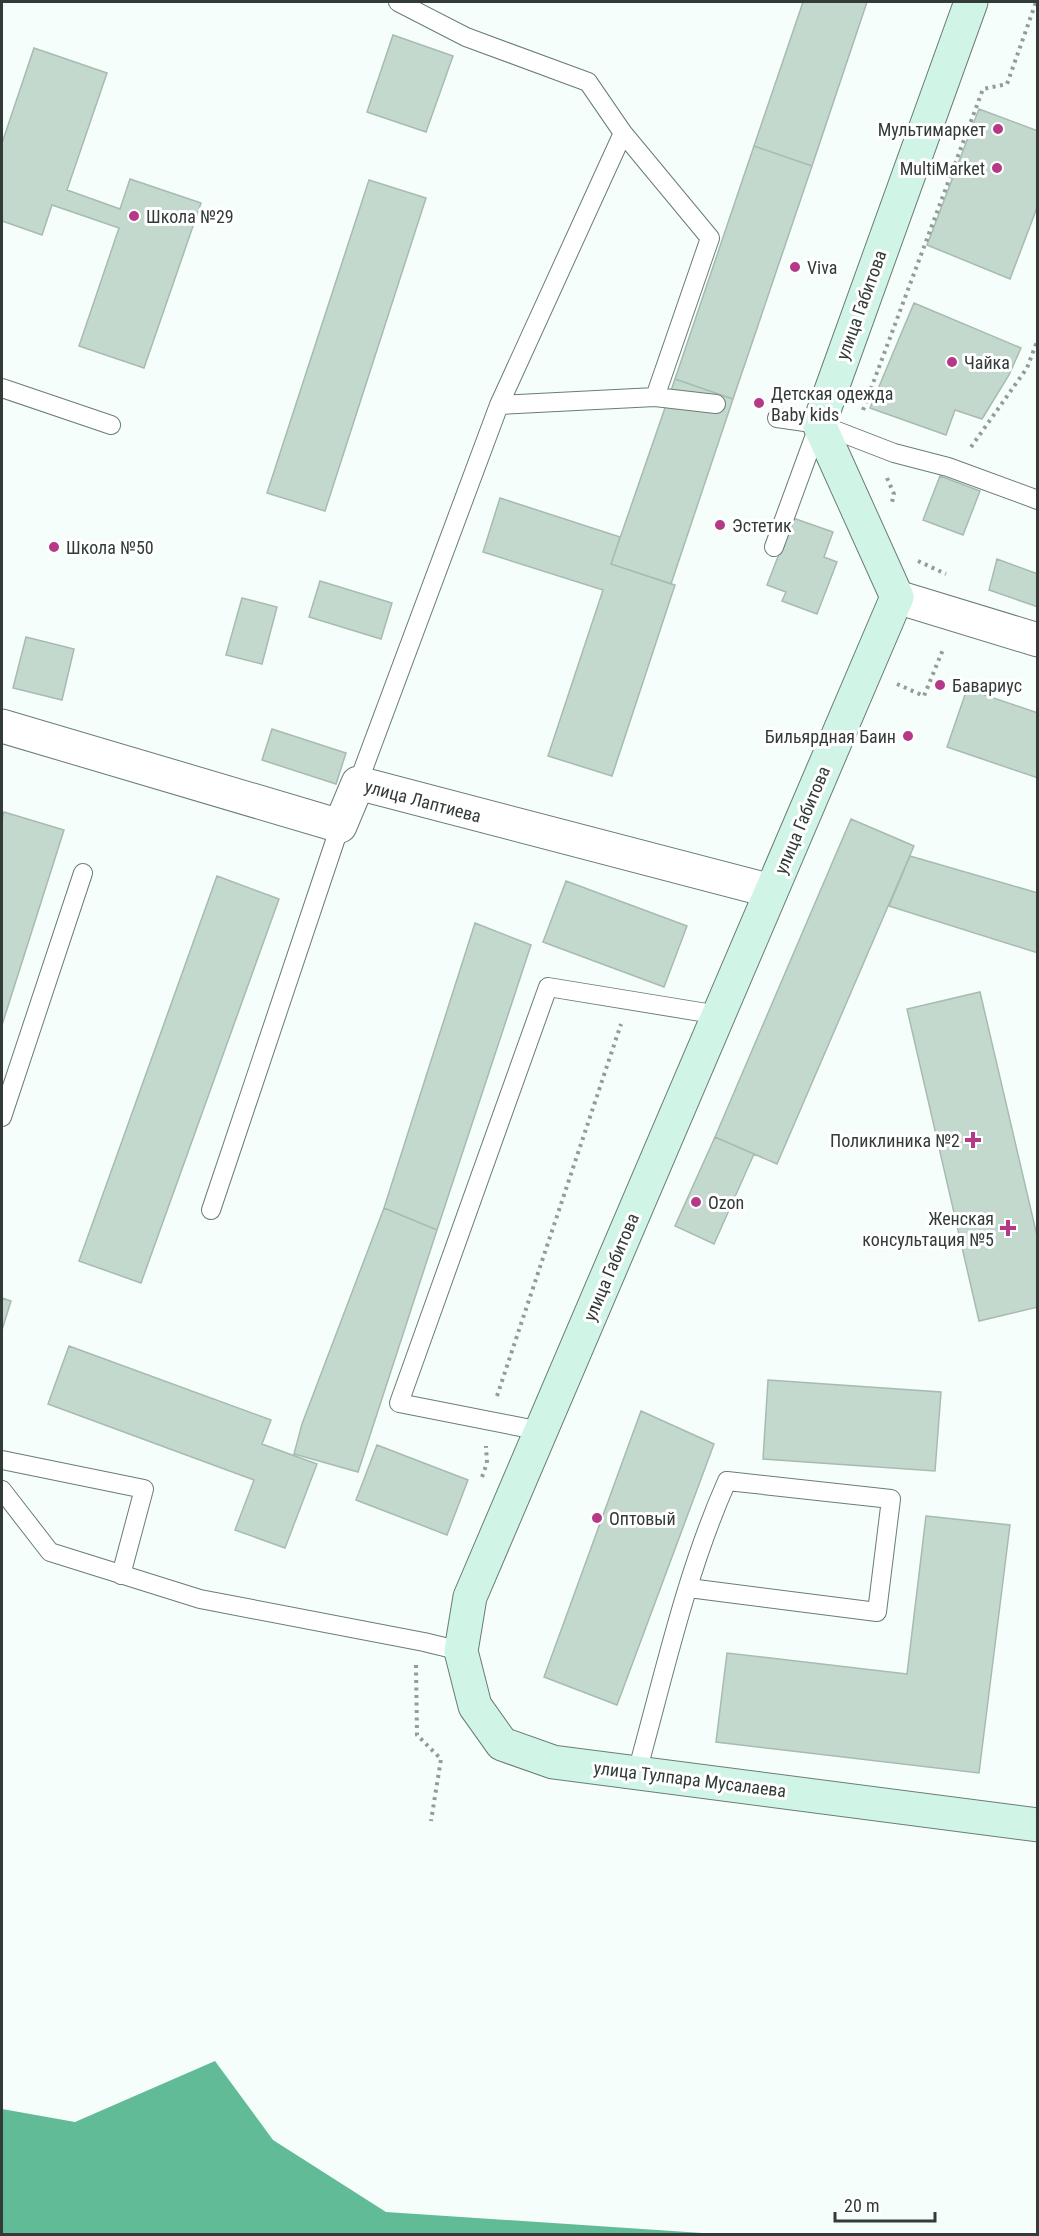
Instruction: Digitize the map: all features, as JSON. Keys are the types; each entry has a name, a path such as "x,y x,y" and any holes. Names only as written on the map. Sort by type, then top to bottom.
{"street":[{"name":"улица Габитова","path":"819,424 971,2"},
{"path":"819,424 897,597 1038,640"},
{"name":"улица Габитова","path":"470,1597 897,597"},
{"path":"2,726 340,826"},
{"name":"улица Лаптиева","path":"340,826 358,783 771,891"},
{"name":"улица Тулпара Мусалаева","path":"470,1597 461,1652 475,1706 502,1744 553,1762 1038,1825"}],"lane":[{"path":"398,2 466,37 588,82 622,133 710,238 655,397"},
{"path":"358,783 499,405 622,133"},
{"path":"2,388 111,425"},
{"path":"499,405 655,397 716,404"},
{"path":"777,418 819,424 894,453 954,470 1038,500"},
{"path":"774,547 819,424"},
{"path":"211,1210 340,826"},
{"path":"2,1117 83,873"},
{"path":"541,1431 399,1403 548,987 719,1015"},
{"path":"2,1460 144,1489 121,1575"},
{"path":"637,1772 689,1588 707,1525 727,1481 891,1499 877,1612 689,1588"},
{"path":"2,1490 50,1552 200,1599 424,1642 461,1652"}],"path":[{"path":"954,470 1027,368 1038,339"}],"shaded area":[{"path":"215,2061 273,2140 386,2212 717,2234 2,2234 2,2109 75,2122"}],"building":[{"path":"803,2 867,2 812,166 754,146"},
{"path":"393,35 453,56 426,132 367,112"},
{"path":"34,48 107,73 67,190 120,209 130,179 201,203 144,368 79,346 119,228 52,205 42,235 2,221 2,143"},
{"name":"MultiMarket","path":"979,109 1038,131 1038,205 1010,279 927,245"},
{"path":"754,146 812,166 733,399 675,379"},
{"path":"369,180 426,198 325,511 267,493"},
{"name":"Чайка","path":"914,303 1021,348 1009,375 982,419 955,410 946,435 870,408"},
{"path":"675,379 733,399 671,584 611,564"},
{"path":"940,476 980,491 963,535 923,520"},
{"path":"500,498 620,537 611,564 675,585 612,776 548,756 603,590 483,552"},
{"path":"793,518 833,532 824,557 837,562 817,614 782,601 786,592 767,585"},
{"path":"997,559 1038,574 1038,607 989,590"},
{"path":"320,581 392,603 381,639 309,617"},
{"path":"242,598 277,607 262,664 226,655"},
{"path":"26,637 74,649 62,700 13,688"},
{"path":"967,689 1038,713 1038,778 947,747"},
{"path":"272,729 346,753 336,784 262,760"},
{"path":"4,812 64,830 2,1025 2,819"},
{"path":"851,819 914,846 777,1164 715,1137"},
{"path":"910,856 1038,893 1038,953 889,906"},
{"path":"217,876 279,899 141,1283 79,1261"},
{"path":"566,881 687,926 664,987 543,942"},
{"path":"475,923 531,945 437,1230 384,1208"},
{"path":"980,992 1038,1240 1038,1307 979,1321 907,1009"},
{"path":"715,1137 754,1154 714,1244 675,1226"},
{"path":"384,1208 437,1230 358,1472 294,1454 302,1424"},
{"path":"2,1298 11,1301 2,1330"},
{"path":"69,1346 271,1420 262,1444 317,1464 285,1548 235,1530 254,1480 48,1404"},
{"path":"768,1380 941,1392 935,1471 763,1459"},
{"path":"641,1411 714,1444 617,1705 544,1677"},
{"path":"377,1445 468,1480 447,1535 356,1500"},
{"path":"926,1516 1010,1525 979,1773 716,1742 727,1653 907,1674"}],"place":[{"name":"Мультимаркет","path":"998,129"},
{"name":"MultiMarket","path":"997,168"},
{"name":"Школа №29","path":"134,216"},
{"name":"Viva","path":"795,267"},
{"name":"Чайка","path":"952,362"},
{"name":"Детская одежда Baby kids","path":"759,403"},
{"name":"Эстетик","path":"720,525"},
{"name":"Школа №50","path":"54,547"},
{"name":"Бавариус","path":"940,685"},
{"name":"Бильярдная Баин","path":"908,736"},
{"name":"Поликлиника №2","path":"973,1140"},
{"name":"Ozon","path":"696,1202"},
{"name":"Женская консультация №5","path":"1008,1228"},
{"name":"Оптовый","path":"597,1518"}]}
